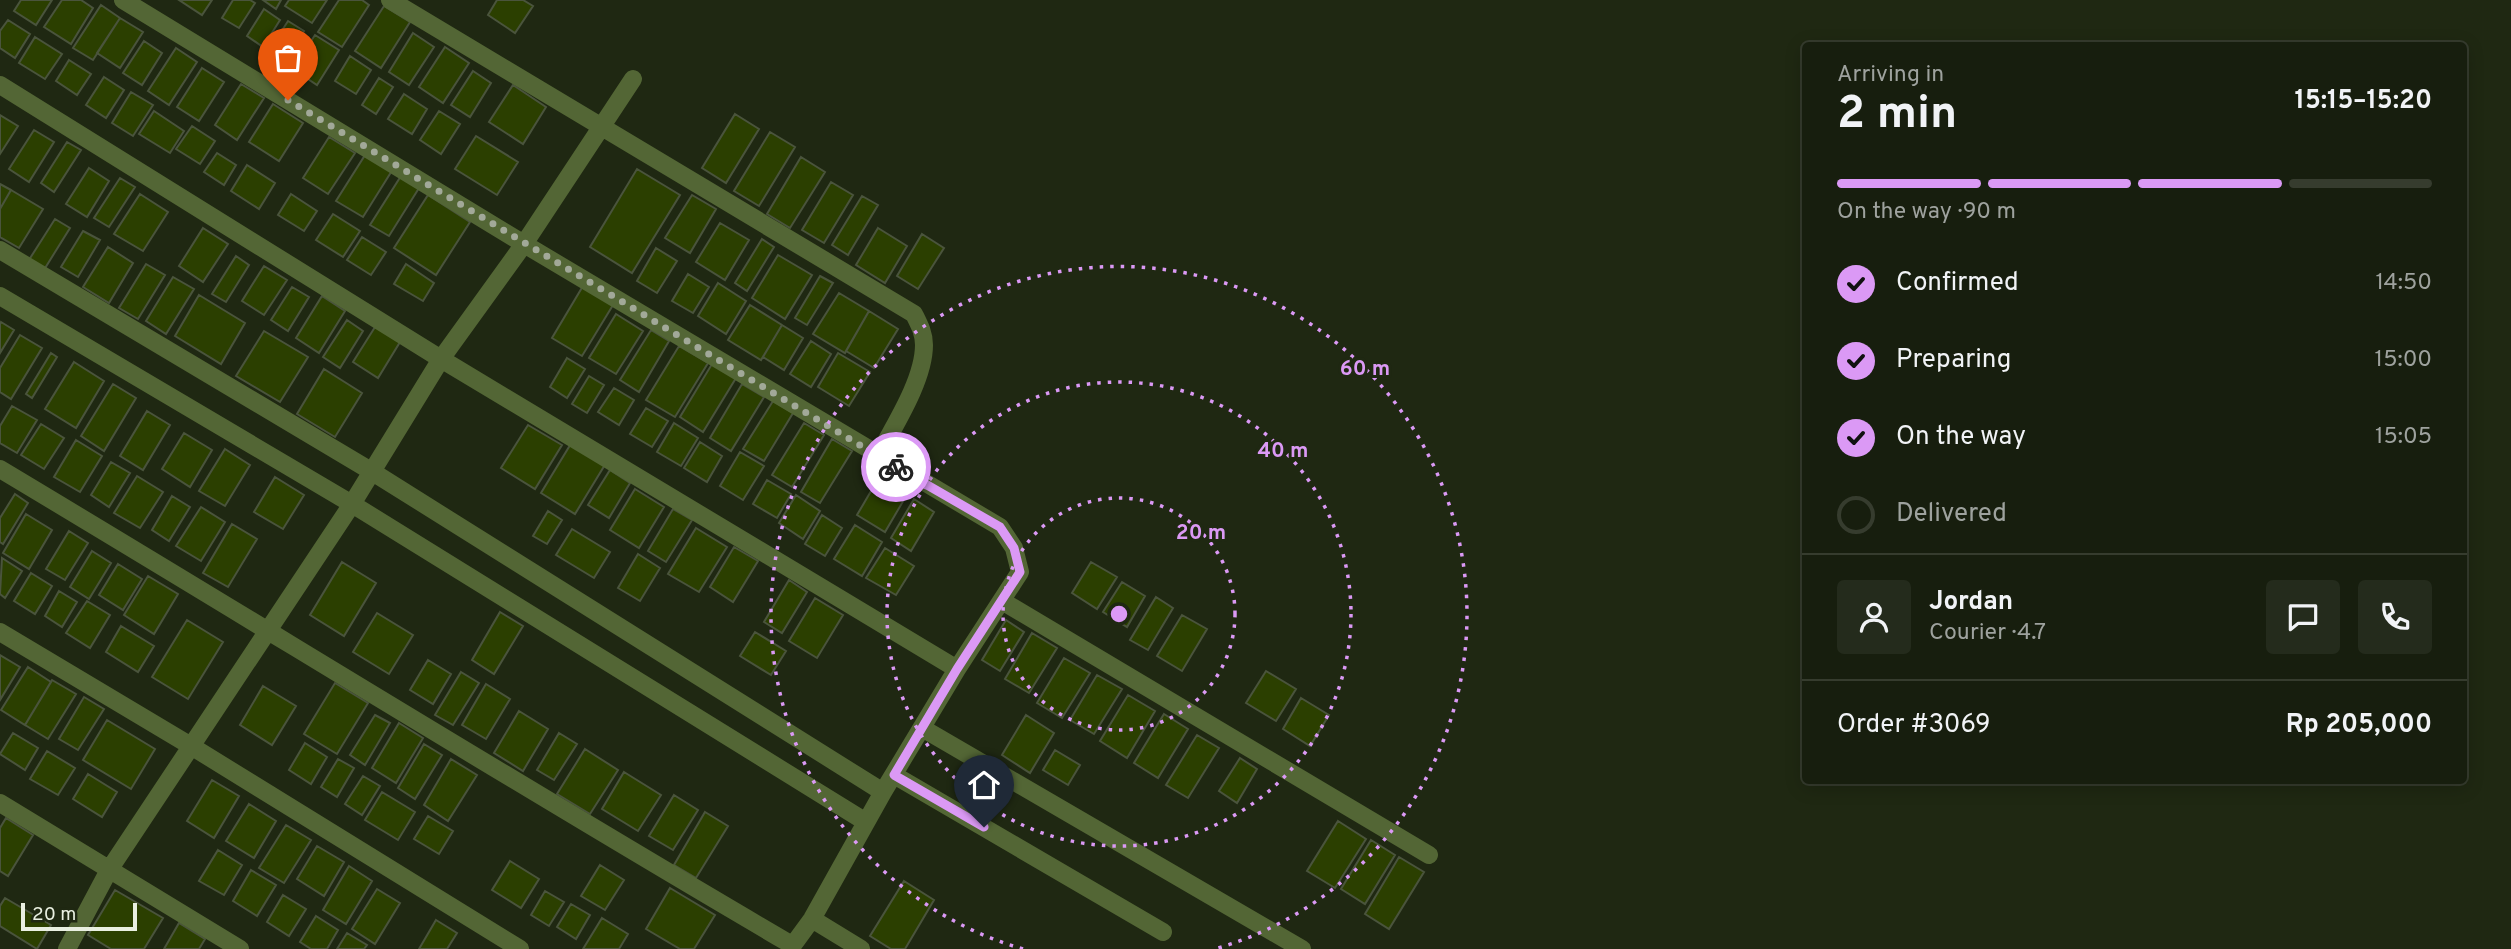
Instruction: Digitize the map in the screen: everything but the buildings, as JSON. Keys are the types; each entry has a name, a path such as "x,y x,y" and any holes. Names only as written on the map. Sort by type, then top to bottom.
{"street":[{"path":"0,469 791,947 812,919 883,792 957,669 1020,572 1014,548 1000,527 524,244 123,0"},
{"path":"390,0 914,314 922,330 924,346 918,373 878,456"},
{"path":"67,949 109,870 270,630 338,521 352,504 441,359 524,244 633,79"},
{"path":"0,85 441,359 957,669"},
{"path":"0,250 372,471 883,792"},
{"path":"0,296 352,504 866,822"},
{"path":"1002,601 1429,855"},
{"path":"0,632 520,949"},
{"path":"922,728 1302,949"},
{"path":"894,775 1163,932"},
{"path":"0,803 240,949"},
{"path":"812,919 861,949"}],"way so far":[{"path":"288,100 896,467"}],"route":[{"path":"896,467 1000,527 1014,548 1020,572 957,669 894,775 984,827"}]}
